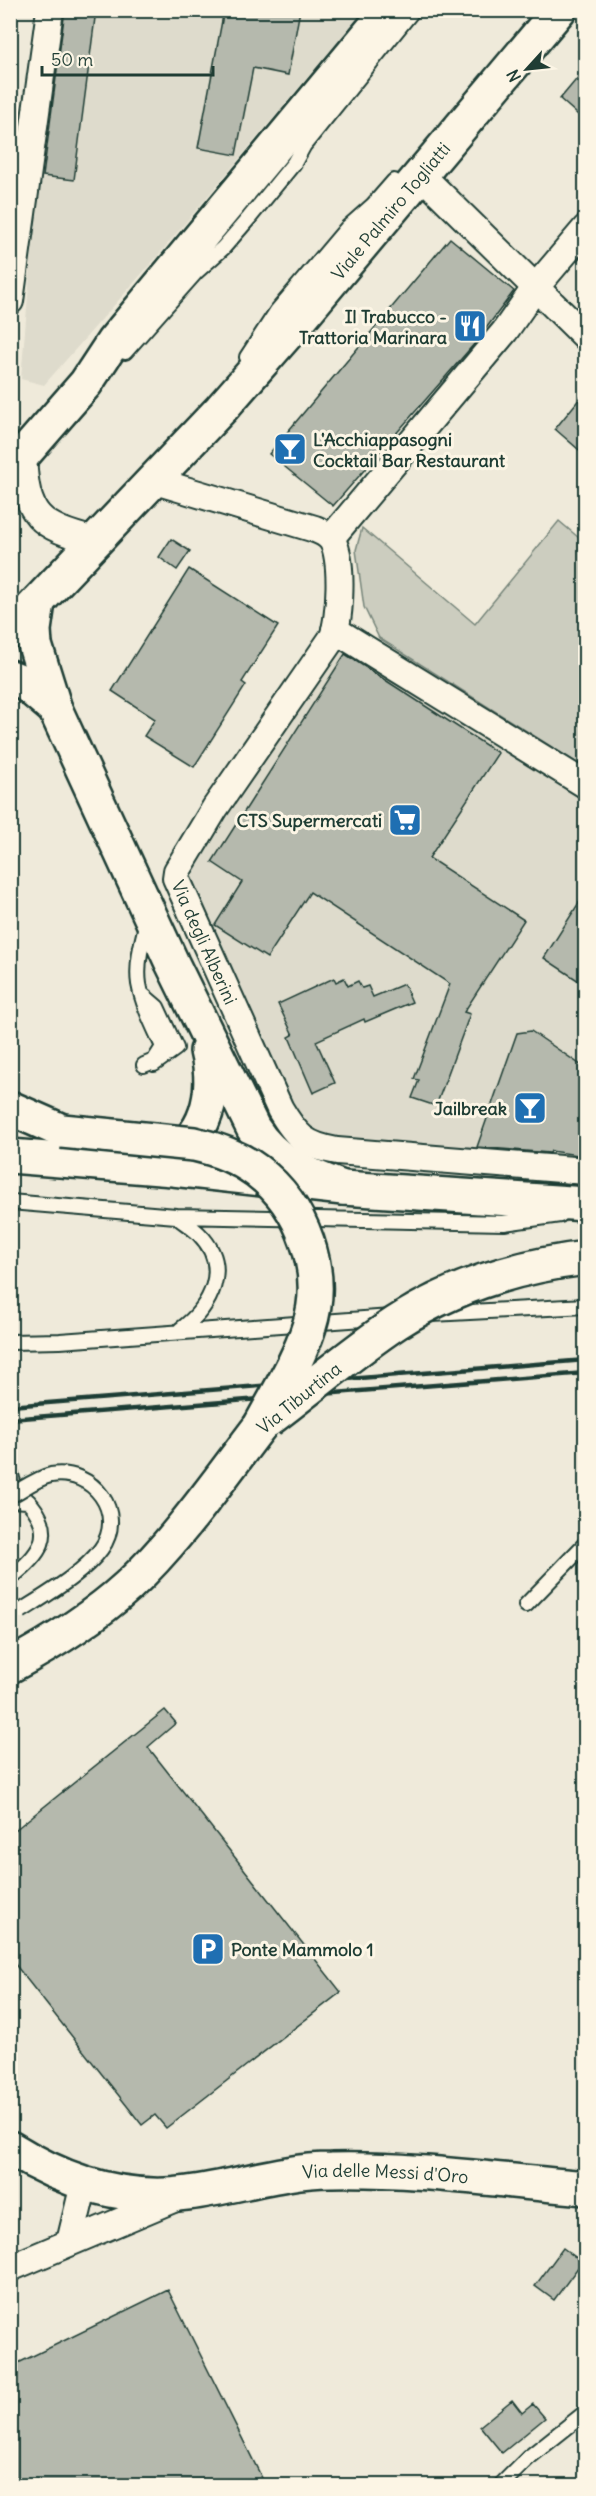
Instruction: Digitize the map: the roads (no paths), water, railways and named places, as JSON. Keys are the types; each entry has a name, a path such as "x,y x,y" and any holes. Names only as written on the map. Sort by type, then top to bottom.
{"main road":[{"path":"17,463 86,383 113,342 389,10"},
{"name":"Viale Palmiro Togliatti","path":"10,631 220,409 412,172 559,10"},
{"path":"38,602 34,630 35,645 55,709 149,915 253,1128 264,1143 291,1167 343,1188"},
{"path":"10,677 23,682 55,709"},
{"path":"122,1164 172,1153 190,1140 204,1119 212,1081 211,1066 195,1012"},
{"path":"10,1108 62,1131"},
{"path":"10,1125 194,1144 212,1148 257,1171 291,1207 304,1232 311,1254 314,1276 313,1307 310,1327 302,1346 260,1426"},
{"path":"10,1156 122,1164 343,1188 585,1204"},
{"name":"Via Tiburtina","path":"15,1662 77,1625 128,1586 165,1546 260,1426 390,1328 447,1296 523,1269 585,1258"},
{"name":"Via delle Messi d'Oro","path":"10,2148 52,2171 99,2187 131,2194 186,2194 300,2172 343,2169 393,2171 585,2188"}],"street":[{"path":"10,301 50,10"},
{"path":"412,172 503,254 585,337"},
{"path":"152,480 315,529 331,538 505,331 535,288 585,228"},
{"path":"17,463 30,505 38,516 70,534 95,540"},
{"name":"Via degli Alberini","path":"331,538 337,554 339,575 335,630 329,643 203,826 177,871 176,878 280,1109 291,1127 303,1140 320,1148 337,1151 585,1171"},
{"path":"335,630 585,785"},
{"path":"70,2242 99,2187 114,2206 107,2228"},
{"path":"10,2268 186,2194"}],"lane":[{"path":"86,383 129,348 196,272 223,249 294,163 304,145 413,10"},
{"path":"144,1065 154,1061 163,1047 139,984 141,948 149,915"},
{"path":"10,1202 176,1216 504,1222 585,1212"},
{"path":"176,1216 198,1233 206,1243 213,1256 215,1275 211,1297 204,1308 178,1332"},
{"path":"10,1342 60,1341 585,1306"},
{"path":"10,1471 14,1486 38,1515 43,1532 39,1551 27,1565 10,1578"},
{"path":"10,1498 49,1476 68,1476 85,1479 95,1487 102,1496 109,1514 107,1538 96,1554 47,1595 16,1614"},
{"path":"10,1498 28,1501"},
{"path":"526,1605 585,1543"},
{"path":"10,1566 27,1565"},
{"path":"500,2486 528,2458 585,2412"}],"railway":[{"path":"10,1406 586,1360"},
{"path":"10,1419 586,1373"}],"place":[{"name":"Il Trabucco - Trattoria Marinara","path":"470,326"},
{"name":"L'Acchiappasogni Cocktail Bar Restaurant","path":"290,449"},
{"name":"CTS Supermercati","path":"405,820"},
{"name":"Jailbreak","path":"530,1108"},
{"name":"Ponte Mammolo 1","path":"208,1949"}]}
